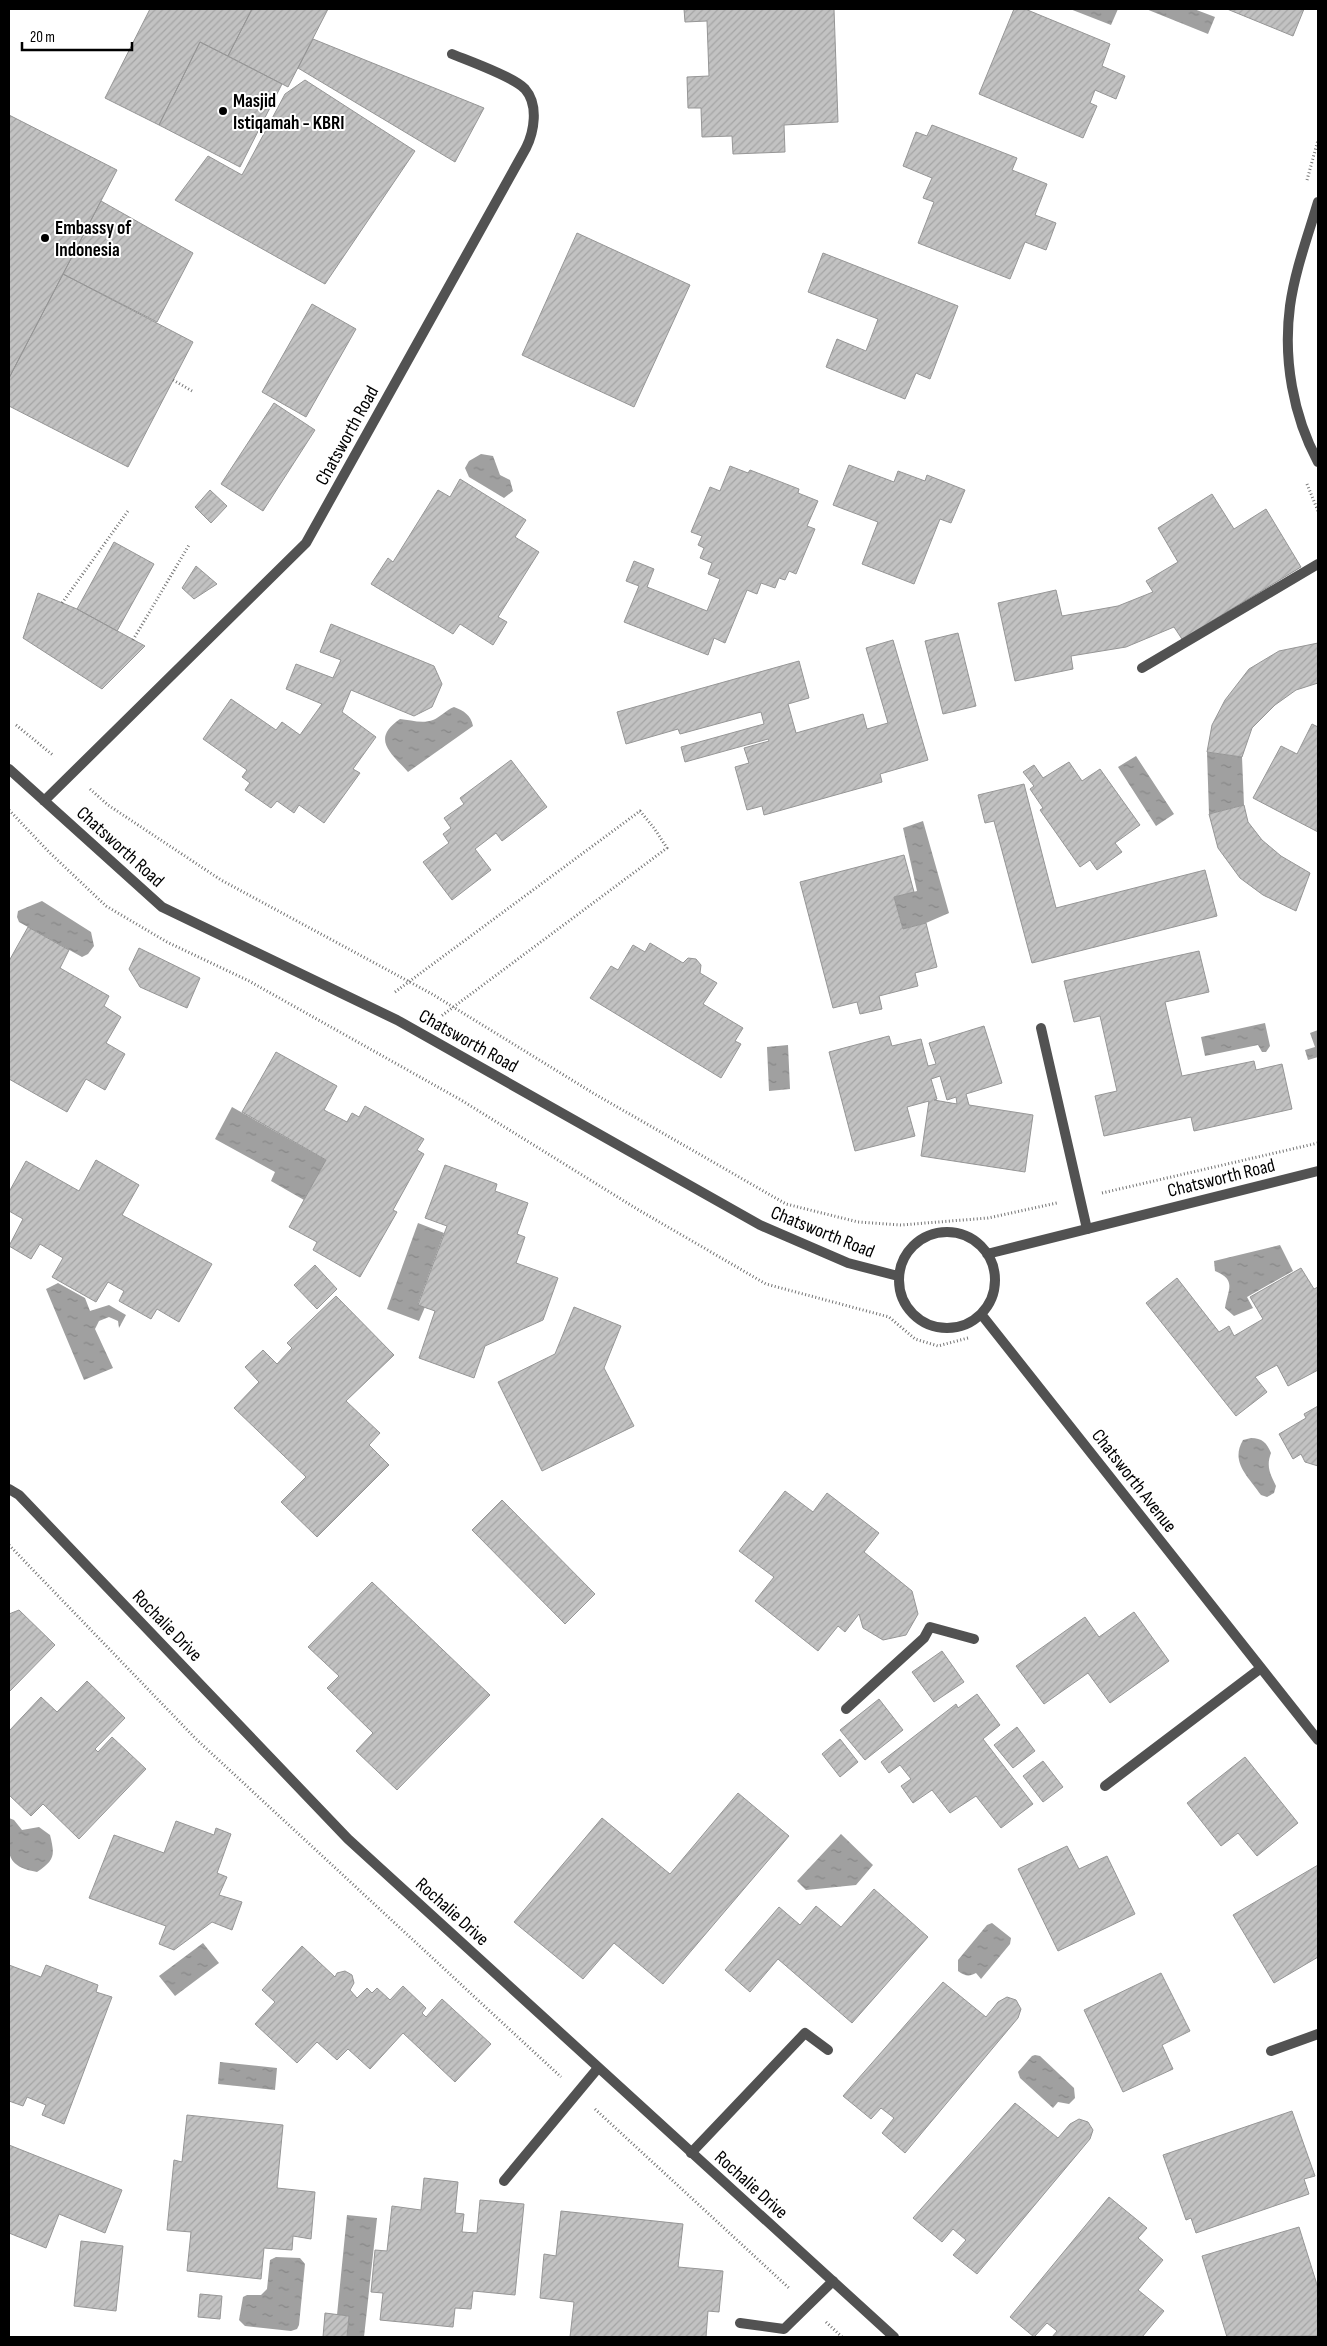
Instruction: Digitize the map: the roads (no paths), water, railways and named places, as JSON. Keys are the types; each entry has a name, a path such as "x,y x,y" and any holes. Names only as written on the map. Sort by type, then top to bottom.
{"street":[{"name":"Chatsworth Road","path":"44,801 306,543 526,148 533,133 533,110 526,90 509,79 452,54"},
{"path":"1318,202 1315,222 1293,289 1288,331 1292,389 1301,424 1318,462"},
{"path":"1142,668 1318,564"},
{"name":"Chatsworth Road","path":"9,768 162,907 372,1008 421,1034 760,1225 848,1263 898,1276"},
{"path":"1041,1028 1087,1229"},
{"name":"Chatsworth Road","path":"987,1254 1318,1171"},
{"path":"944,1232 964,1234 979,1244 993,1266 995,1284 992,1298 981,1314 966,1324 954,1328 932,1326 918,1318 906,1307 900,1293 898,1276 903,1259 913,1245 924,1237 944,1232"},
{"name":"Chatsworth Avenue","path":"981,1314 1318,1740"},
{"name":"Rochalie Drive","path":"9,1489 19,1495 348,1839 894,2337"},
{"path":"846,1709 924,1638 930,1627 974,1639"},
{"path":"1105,1786 1261,1668"},
{"path":"692,2153 805,2033 828,2050"},
{"path":"1271,2051 1318,2034"},
{"path":"504,2181 598,2068"},
{"path":"740,2323 784,2329 833,2281"}],"water":[{"path":"1070,9 1118,9 1111,25"},
{"path":"1146,9 1194,9 1215,17 1208,34"},
{"path":"481,454 493,456 500,475 510,480 513,491 504,498 469,477 465,468 469,461"},
{"path":"454,707 461,710 471,719 473,726 408,772 386,746 386,733 400,719 421,722 429,721"},
{"path":"1207,752 1242,757 1244,805 1209,814"},
{"path":"1136,756 1174,814 1156,826 1118,767"},
{"path":"923,821 949,913 926,923 903,929 894,897 917,891 903,828"},
{"path":"42,901 91,932 94,946 88,954 82,957 19,922 17,917 18,911"},
{"path":"1265,1023 1270,1046 1266,1052 1262,1052 1258,1045 1205,1056 1201,1037"},
{"path":"1318,1030 1318,1057 1308,1060 1305,1050 1315,1047 1310,1033"},
{"path":"788,1045 790,1089 769,1091 767,1047"},
{"path":"232,1107 326,1160 304,1200 271,1181 275,1172 215,1139"},
{"path":"418,1223 444,1233 418,1304 425,1307 419,1321 387,1309"},
{"path":"1280,1245 1293,1271 1247,1297 1253,1308 1234,1316 1225,1308 1229,1282 1222,1274 1215,1271 1214,1261"},
{"path":"58,1283 85,1298 90,1311 109,1305 126,1315 119,1328 118,1321 109,1317 99,1321 95,1329 113,1368 84,1380 46,1289"},
{"path":"1251,1438 1264,1442 1271,1453 1269,1470 1276,1486 1274,1493 1267,1497 1261,1495 1246,1475 1238,1455 1243,1440"},
{"path":"9,1818 14,1820 22,1830 39,1827 50,1835 53,1848 52,1856 47,1864 37,1872 25,1869 12,1860 8,1847"},
{"path":"841,1834 873,1865 856,1885 806,1890 797,1881"},
{"path":"992,1923 1011,1938 1010,1944 981,1979 976,1973 965,1975 960,1973 958,1971 958,1960 987,1925"},
{"path":"203,1943 219,1963 175,1996 159,1976"},
{"path":"1035,2055 1040,2056 1074,2088 1075,2098 1069,2104 1058,2102 1053,2108 1020,2078 1018,2072"},
{"path":"220,2062 277,2068 275,2090 218,2084"},
{"path":"347,2215 377,2218 364,2337 347,2337 349,2316 337,2315"},
{"path":"276,2257 300,2258 305,2264 299,2325 297,2329 291,2331 245,2326 239,2320 243,2297 247,2295 261,2295 267,2289 270,2260"}],"place":[{"name":"Masjid Istiqamah - KBRI","path":"223,111"},
{"name":"Embassy of Indonesia","path":"45,238"}]}
